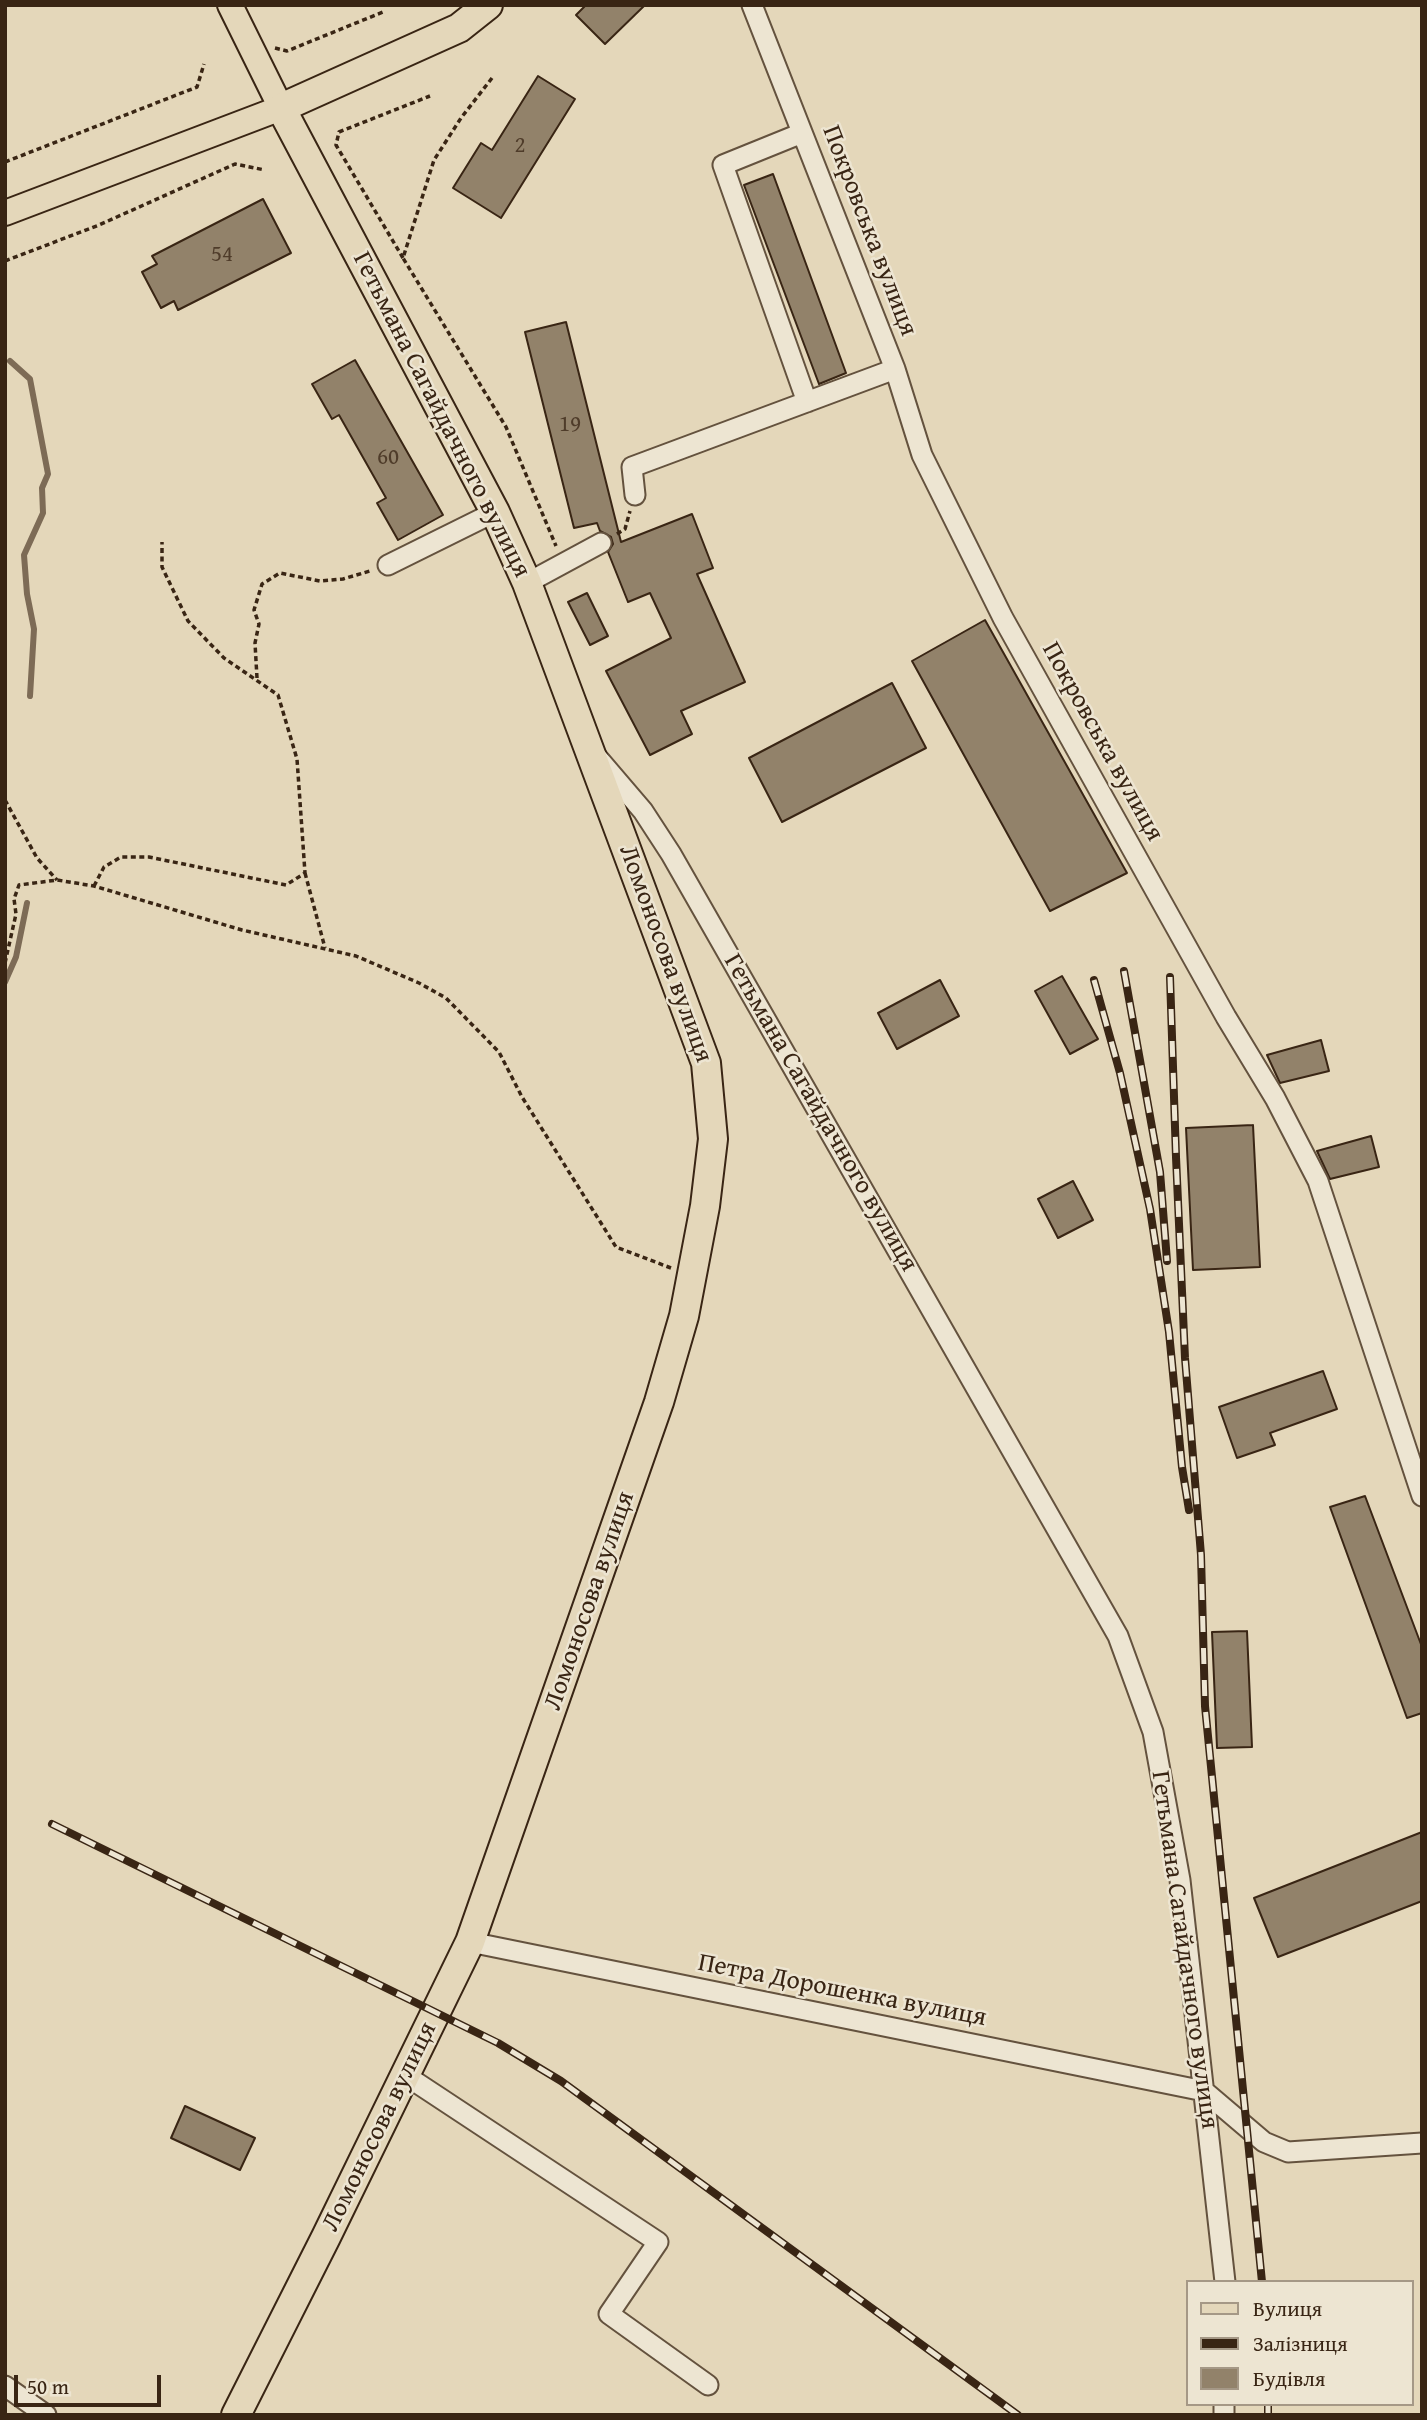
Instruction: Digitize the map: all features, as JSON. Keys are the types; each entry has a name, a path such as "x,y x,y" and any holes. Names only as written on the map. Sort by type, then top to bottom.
{"highway":[{"path":"281,108 460,28 488,5"},
{"name":"Гетьмана Сагайдачного вулиця","path":"281,108 495,512 527,583 591,751"},
{"name":"Ломоносова вулиця","path":"236,2415 470,1942 659,1402 692,1276 705,1206 713,1139 706,1063 591,751"}],"main road":[{"name":"Гетьмана Сагайдачного вулиця","path":"230,5 281,108"},
{"path":"5,213 281,108"}],"street":[{"name":"Покровська вулиця","path":"752,5 895,369 922,455 1003,618 1275,1098 1318,1181 1422,1496"},
{"path":"803,133 723,165 807,402"},
{"path":"635,495 632,467 895,369"},
{"path":"388,565 495,512"},
{"path":"527,583 565,566 600,543"},
{"name":"Гетьмана Сагайдачного вулиця","path":"591,751 643,811 671,853 1118,1636 1153,1732 1180,1880 1225,2280"},
{"name":"Петра Дорошенка вулиця","path":"470,1942 1203,2091"},
{"path":"405,2075 658,2242 609,2314 708,2385"},
{"path":"1203,2091 1264,2142 1288,2152 1422,2143"},
{"path":"5,2386 46,2415"}],"path":[{"path":"262,44 288,51 383,12"},
{"path":"5,162 197,88 204,64"},
{"path":"403,258 435,160 461,118 492,78"},
{"path":"429,96 340,132 336,145 506,427 565,566"},
{"path":"5,261 99,225 235,164 265,170"},
{"path":"162,542 162,567 188,621 224,658 278,695 297,759 305,873 325,950"},
{"path":"257,679 255,643 258,624 254,610 262,584 280,573 320,581 343,579 388,565"},
{"path":"5,800 27,842 57,880"},
{"path":"94,886 103,867 121,857 149,857 286,885 305,873"},
{"path":"5,963 16,914 14,899 19,885 57,880 94,886 175,912 356,956 446,998 499,1052 522,1097 616,1247 692,1276"}],"building":[{"path":"586,5 645,5 605,44 576,15"},
{"path":"538,76 575,99 501,218 453,188 481,143 492,150"},
{"path":"773,174 846,373 819,384 744,185"},
{"path":"263,199 291,253 178,310 174,301 161,308 142,272 157,264 152,256"},
{"path":"566,322 621,542 692,514 713,568 697,574 745,682 681,711 692,734 650,755 606,671 671,638 650,593 628,602 608,552 613,544 611,537 600,531 597,523 574,528 525,332"},
{"path":"355,360 443,515 398,540 377,503 386,498 339,415 332,419 312,384"},
{"path":"587,593 608,636 590,645 568,602"},
{"path":"985,620 1127,873 1050,911 912,661"},
{"path":"892,683 926,748 782,822 749,758"},
{"path":"1062,976 1098,1039 1070,1054 1035,991"},
{"path":"940,980 959,1016 897,1049 878,1013"},
{"path":"1321,1040 1329,1071 1280,1083 1267,1055"},
{"path":"1253,1125 1260,1267 1193,1270 1186,1128"},
{"path":"1371,1136 1379,1167 1330,1179 1317,1151"},
{"path":"1073,1181 1093,1220 1058,1238 1038,1199"},
{"path":"1323,1371 1337,1409 1270,1433 1275,1445 1237,1458 1219,1407"},
{"path":"1365,1496 1422,1647 1422,1713 1407,1718 1330,1507"},
{"path":"1247,1631 1252,1747 1217,1748 1212,1632"},
{"path":"1422,1832 1422,1901 1278,1957 1254,1898"},
{"path":"185,2106 255,2138 240,2170 171,2138"}],"waterway":[{"path":"10,361 30,379 48,474 42,488 43,513 24,555 27,594 34,629 30,696"},
{"path":"5,982 16,957 27,903"}],"railway":[{"path":"1124,971 1160,1172 1167,1261"},
{"path":"1170,977 1185,1358 1201,1555 1205,1706 1262,2280"},
{"path":"1094,980 1120,1073 1150,1209 1169,1332 1182,1467 1189,1510"},
{"path":"52,1824 498,2043 561,2081 1018,2415"},
{"path":"1268,2406 1268,2415"}]}
